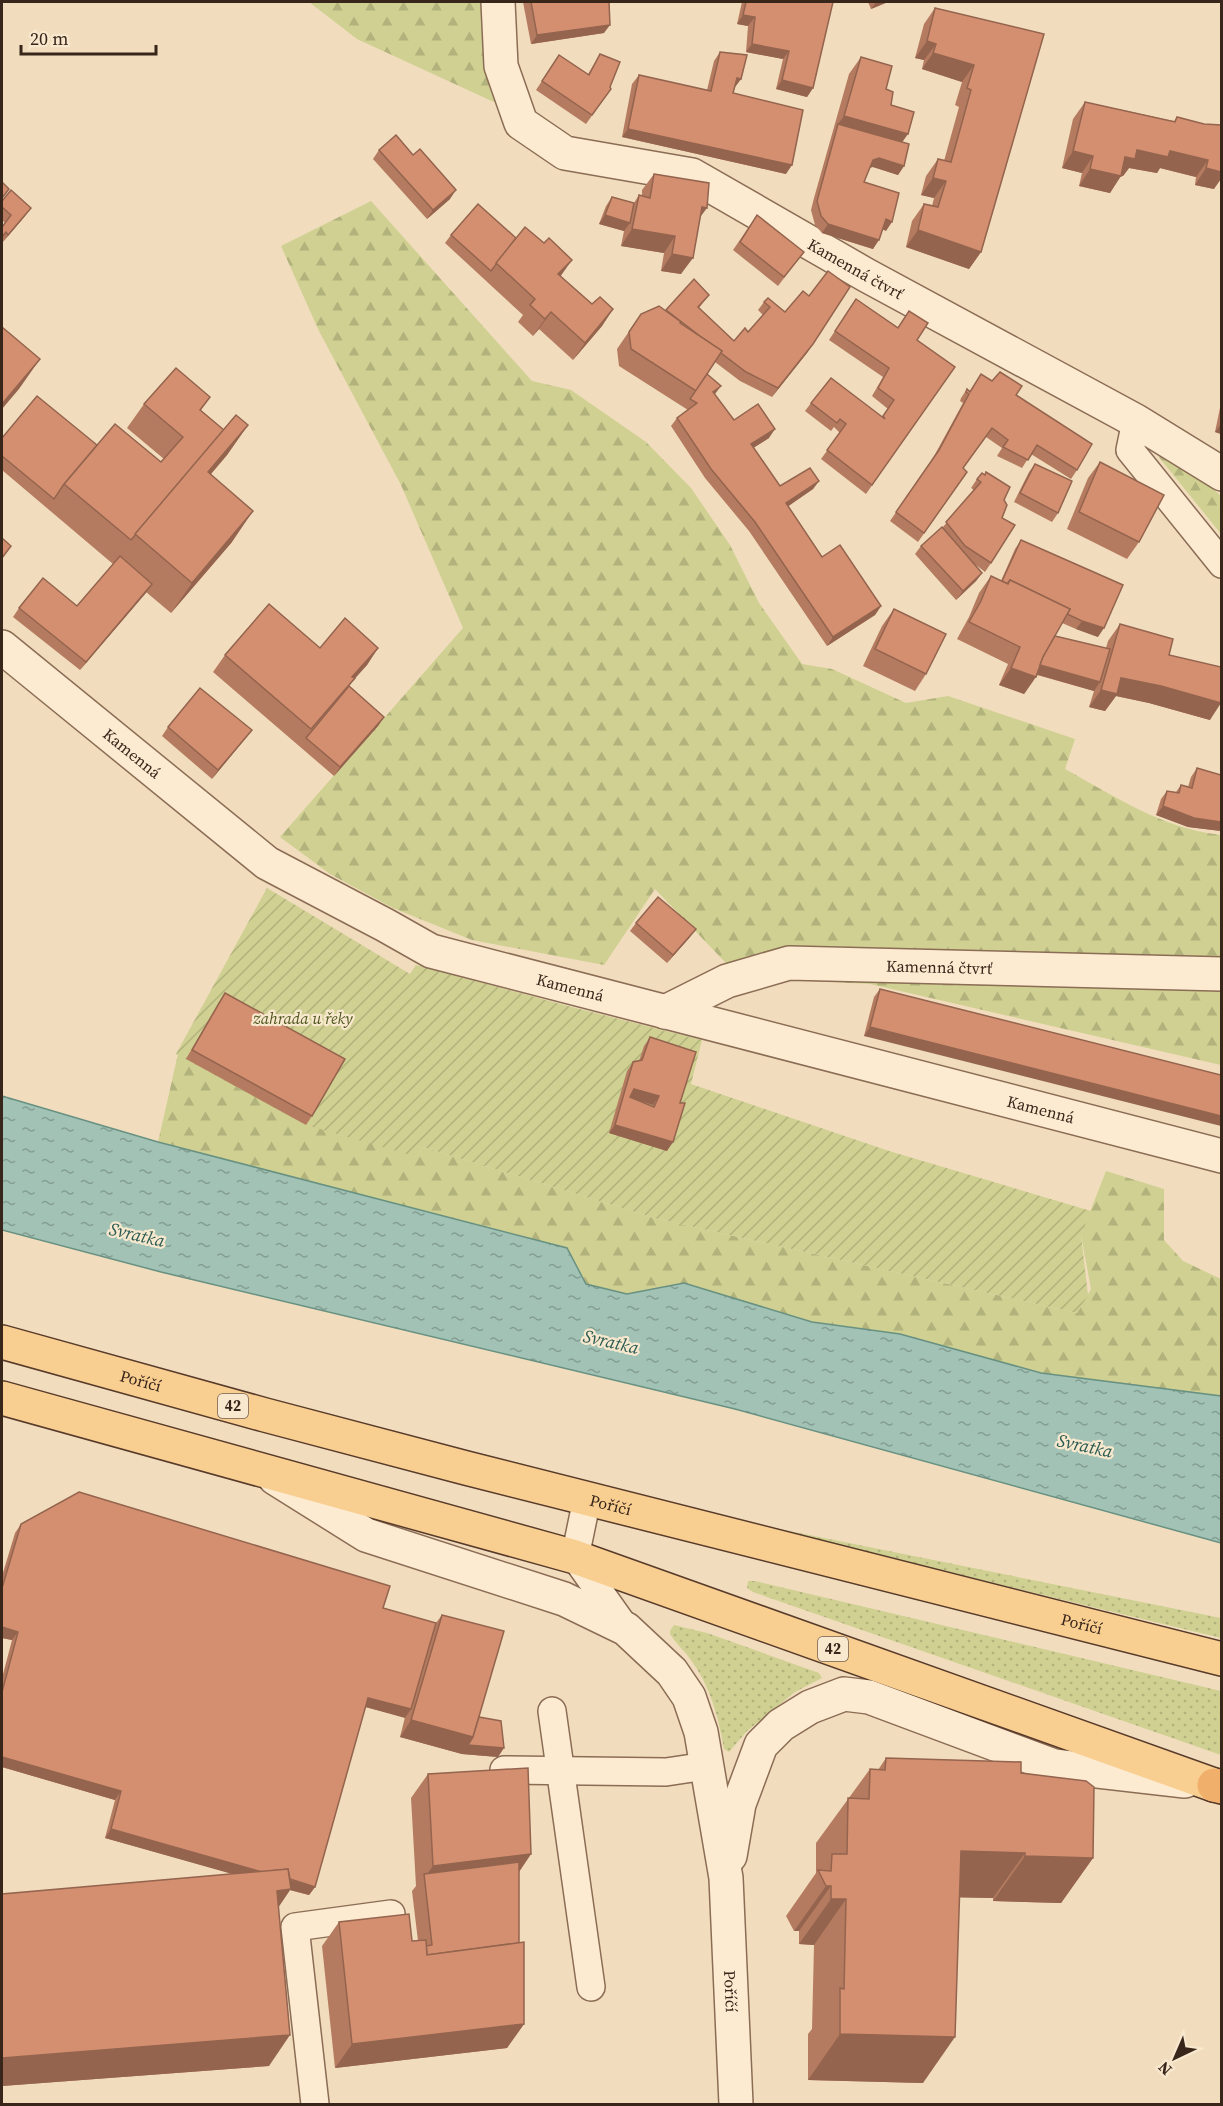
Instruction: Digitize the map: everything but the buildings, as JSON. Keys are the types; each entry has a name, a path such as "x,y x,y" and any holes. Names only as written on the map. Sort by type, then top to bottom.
{"main road":[{"name":"Poříčí","path":"2,1342 265,1415 1221,1659"},
{"name":"Poříčí","path":"2,1398 576,1557 1218,1786"}],"street":[{"name":"Kamenná čtvrť","path":"498,2 501,66 520,123 566,153 693,175 866,275 1136,421 1221,474"},
{"name":"Kamenná","path":"2,646 267,863 431,951 1221,1156"},
{"name":"Kamenná čtvrť","path":"665,1012 727,981 789,963 1221,974"},
{"name":"Poříčí","path":"263,1470 366,1535 564,1599 626,1629 672,1672 689,1697 701,1732 726,1878 736,2104"},
{"name":"Poříčí","path":"726,1878 739,1804 761,1745 781,1725 810,1707 844,1694 869,1697 1054,1766 1218,1786"}],"lane":[{"path":"1136,421 1130,450 1221,564"},
{"path":"587,1498 576,1557 626,1629"},
{"path":"552,1711 591,1988"},
{"path":"504,1770 666,1772 706,1766"},
{"path":"315,2104 295,1927 392,1914"}],"green space":[{"path":"309,2 482,2 482,42 496,103 357,39"},
{"path":"371,201 532,381 571,390 646,442 691,488 730,545 759,603 802,664 832,669 906,703 948,696 1075,739 1065,769 1121,801 1160,819 1200,832 1221,835 1221,1065 870,984 792,980 747,985 655,889 604,965 472,940 393,908 330,874 280,837 463,628 401,485 319,331 281,246"},
{"path":"1158,456 1186,465 1221,496 1221,534"},
{"name":"zahrada u řeky","path":"267,888 410,974 416,965 702,1040 691,1084 889,1151 1091,1211 1081,1235 1088,1295 1077,1313 658,1219 423,1147 417,1157 306,1125 176,1054"},
{"path":"178,1054 417,1157 423,1147 658,1219 1077,1313 1091,1289 1081,1235 1106,1171 1164,1189 1164,1240 1183,1261 1221,1279 1221,1396 1041,1373 900,1334 812,1322 684,1283 627,1294 586,1284 567,1248 158,1142"},
{"path":"725,1518 1221,1618 1221,1638"},
{"path":"748,1581 1221,1691 1221,1755 753,1592 747,1588"},
{"path":"674,1625 707,1633 819,1673 822,1678 795,1692 747,1731 729,1752 724,1749 716,1714 698,1670 670,1634"}],"water":[{"name":"Svratka","path":"2,1096 158,1142 567,1248 586,1284 627,1294 684,1283 812,1322 900,1334 1041,1373 1221,1396 1221,1543 735,1409 161,1272 2,1230"}]}
